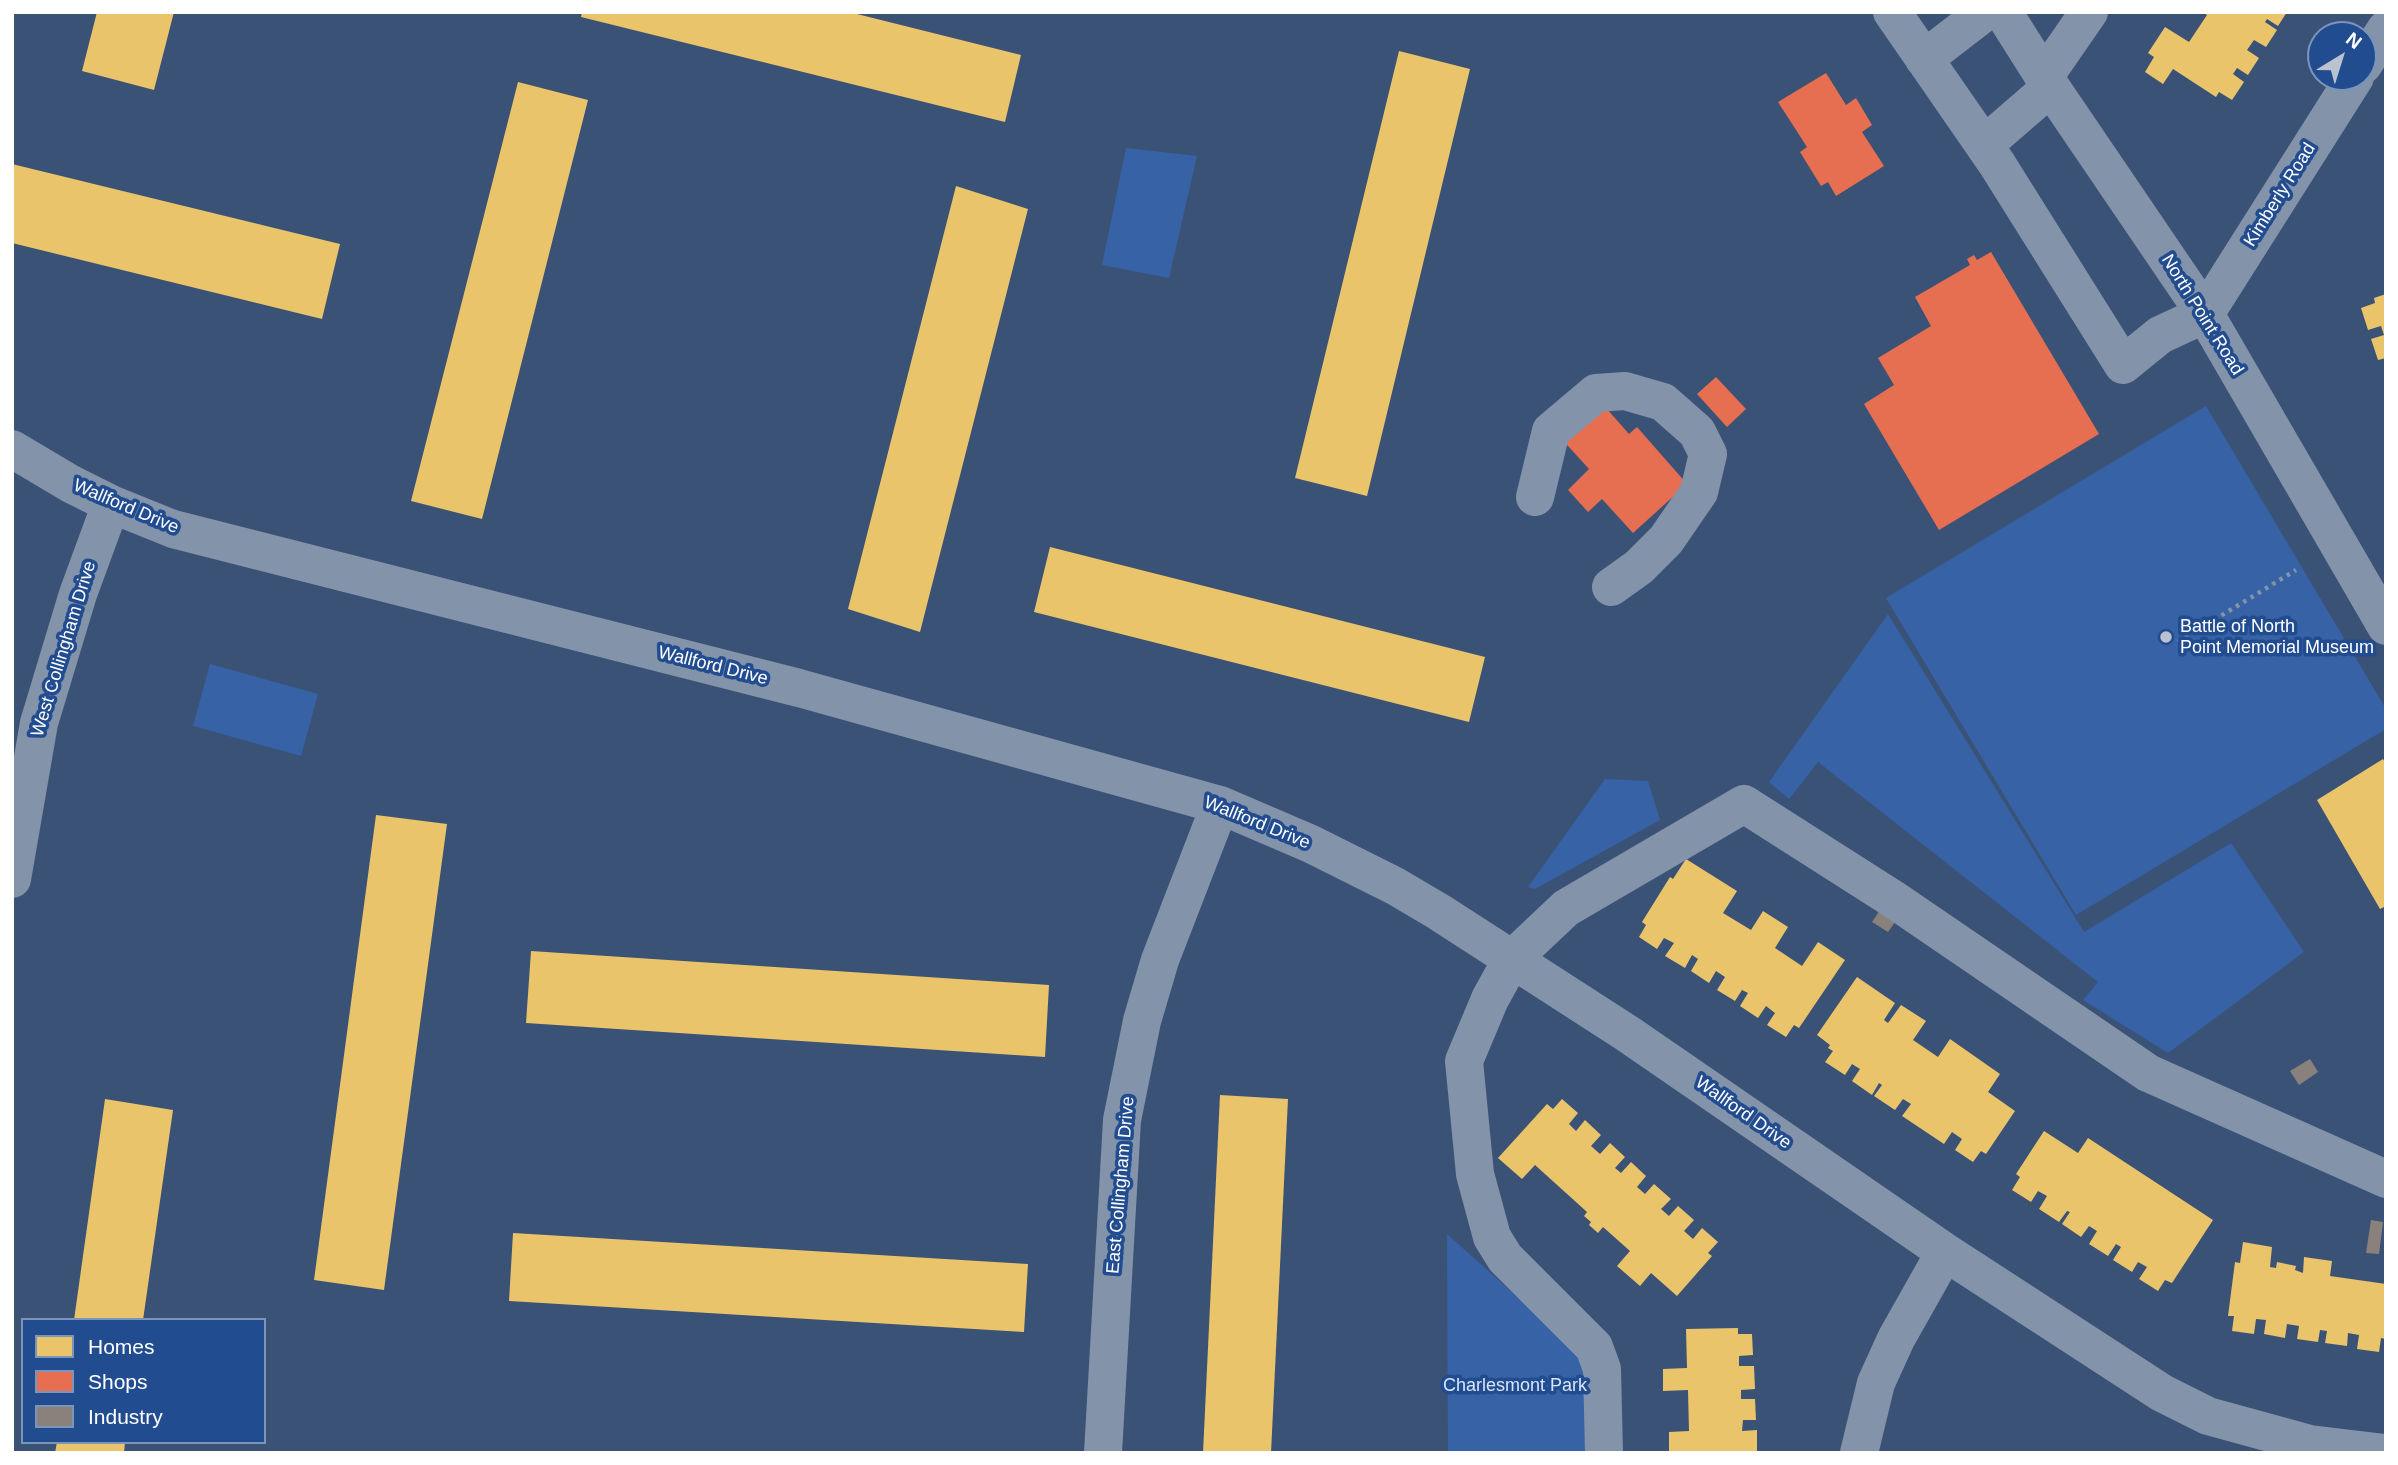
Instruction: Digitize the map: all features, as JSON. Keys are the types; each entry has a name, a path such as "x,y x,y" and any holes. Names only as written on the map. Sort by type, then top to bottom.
{"street":[{"path":"1892,12 1984,145 2123,365 2160,335 2205,314"},
{"path":"1924,59 1985,12"},
{"name":"North Point Road","path":"2003,12 2047,82 2205,314 2386,626"},
{"path":"1984,145 2016,119 2047,82 2089,12"},
{"name":"Kimberly Road","path":"2205,314 2346,91"},
{"path":"1535,497 1551,431 1596,393 1625,391 1663,402 1697,432 1708,454 1699,492 1665,540 1639,567 1611,587"},
{"name":"Wallford Drive","path":"12,449 111,504 173,529 799,688 1220,805 1311,844 1395,886 1512,959 1628,1034 1945,1252 2162,1393 2208,1416 2309,1444 2385,1453"},
{"name":"West Collingham Drive","path":"12,878 39,723 78,594 111,504"},
{"path":"1604,1453 1602,1369 1594,1347 1505,1258 1492,1237 1475,1174 1464,1061 1486,1009 1512,959 1566,908 1744,804 1892,899 2148,1073 2386,1179"},
{"name":"East Collingham Drive","path":"1103,1453 1122,1120 1142,1021 1160,960 1220,805"},
{"path":"1858,1453 1876,1383 1896,1339 1945,1252"}],"path":[{"path":"2178,642 2296,570"}],"green space":[{"path":"1126,148 1197,156 1169,278 1102,265"},
{"path":"2206,406 2386,709 2386,729 2076,915 1886,598"},
{"path":"1888,614 2084,932 2231,843 2304,952 2168,1053 2083,1000 2098,982 1818,762 1789,799 1769,782"},
{"path":"210,664 318,694 301,756 193,726"},
{"path":"1605,779 1648,781 1660,820 1535,889 1528,887"},
{"name":"Charlesmont Park","path":"1447,1234 1583,1356 1586,1453 1448,1453"}],"building: Homes":[{"path":"97,12 174,12 154,90 82,71"},
{"path":"582,12 849,12 1021,55 1005,122 581,17"},
{"path":"2203,12 2287,12 2278,26 2267,19 2265,22 2277,30 2266,47 2254,40 2247,50 2259,58 2248,75 2237,68 2233,74 2244,82 2232,100 2219,92 2216,97 2173,69 2163,84 2145,72 2154,57 2148,53 2165,27 2189,42 2207,15"},
{"path":"1399,51 1470,69 1367,496 1295,478"},
{"path":"518,82 588,100 482,519 411,501"},
{"path":"12,164 340,244 322,319 12,243"},
{"path":"956,186 1028,209 920,632 848,609"},
{"path":"2386,294 2386,358 2378,360 2371,339 2384,335 2381,326 2368,330 2361,308 2375,303 2374,298"},
{"path":"1050,547 1485,657 1469,722 1034,612"},
{"path":"2383,759 2386,764 2386,906 2380,909 2317,800"},
{"path":"376,815 447,824 384,1290 314,1280"},
{"path":"1686,859 1737,891 1723,913 1751,930 1763,911 1788,927 1775,948 1802,966 1818,942 1845,960 1799,1028 1794,1025 1786,1037 1767,1025 1775,1013 1766,1006 1758,1018 1740,1006 1748,993 1742,990 1735,1001 1717,990 1725,977 1716,971 1709,983 1691,971 1698,959 1692,955 1685,968 1665,956 1674,943 1664,938 1657,949 1639,937 1646,925 1642,922 1670,877 1673,879"},
{"path":"531,951 1049,985 1045,1057 526,1023"},
{"path":"1857,977 1895,1003 1884,1020 1888,1023 1901,1005 1926,1021 1913,1040 1938,1057 1950,1039 2000,1074 1988,1092 2015,1111 1986,1154 1981,1151 1973,1162 1955,1150 1962,1139 1952,1132 1944,1144 1902,1116 1911,1104 1903,1099 1895,1110 1874,1096 1882,1085 1879,1083 1872,1095 1852,1081 1860,1069 1852,1064 1845,1075 1825,1062 1833,1051 1828,1048 1830,1045 1817,1035"},
{"path":"1220,1095 1288,1099 1271,1453 1203,1453"},
{"path":"105,1099 173,1110 143,1318 74,1318"},
{"path":"1562,1099 1578,1113 1569,1124 1576,1131 1585,1120 1601,1135 1591,1146 1600,1154 1610,1143 1625,1157 1615,1168 1621,1173 1631,1162 1646,1176 1637,1187 1645,1194 1654,1184 1671,1199 1661,1209 1669,1216 1678,1206 1694,1220 1684,1231 1693,1239 1702,1228 1718,1242 1708,1253 1712,1256 1677,1296 1651,1273 1640,1286 1617,1266 1630,1251 1603,1227 1598,1233 1589,1225 1591,1222 1584,1216 1587,1212 1535,1165 1522,1179 1498,1158 1547,1104 1553,1109"},
{"path":"2044,1131 2078,1153 2088,1138 2213,1220 2172,1283 2165,1280 2158,1291 2139,1279 2147,1267 2138,1262 2132,1272 2113,1260 2121,1247 2116,1244 2108,1256 2089,1244 2097,1231 2089,1226 2081,1237 2062,1224 2070,1212 2067,1211 2059,1222 2039,1209 2047,1196 2038,1191 2031,1202 2012,1190 2020,1177 2016,1174"},
{"path":"513,1233 1028,1264 1024,1332 509,1301"},
{"path":"2243,1242 2272,1247 2270,1267 2276,1268 2277,1262 2296,1266 2295,1270 2303,1273 2304,1257 2332,1261 2330,1276 2386,1284 2386,1339 2381,1338 2379,1352 2357,1349 2359,1335 2348,1333 2347,1346 2325,1343 2327,1331 2320,1330 2318,1342 2297,1339 2299,1326 2287,1324 2285,1338 2264,1334 2266,1320 2256,1319 2254,1334 2232,1331 2234,1316 2228,1316 2235,1262 2240,1263"},
{"path":"1738,1328 1738,1334 1752,1334 1753,1355 1739,1356 1739,1366 1754,1366 1755,1389 1741,1390 1741,1399 1755,1399 1756,1420 1743,1420 1742,1431 1757,1430 1757,1452 1669,1453 1669,1432 1689,1431 1688,1390 1663,1391 1663,1369 1687,1368 1686,1329"},
{"path":"57,1444 125,1444 124,1453 55,1453"}],"building: Shops":[{"path":"1826,73 1846,105 1856,98 1872,125 1862,132 1884,166 1836,196 1828,182 1821,186 1800,152 1807,147 1778,102"},
{"path":"1991,252 2099,434 1939,530 1864,404 1894,385 1878,358 1931,326 1915,297 1970,265 1967,259 1974,255 1977,260"},
{"path":"1716,377 1746,409 1727,427 1697,394"},
{"path":"1599,400 1629,434 1637,427 1687,484 1633,533 1602,499 1588,512 1568,490 1589,469 1559,436"}],"building: Industry":[{"path":"1882,907 1898,918 1888,932 1872,922"},
{"path":"2310,1059 2318,1072 2299,1085 2290,1071"},
{"path":"2371,1220 2383,1222 2379,1254 2366,1253"}],"place":[{"name":"Battle of North Point Memorial Museum","path":"2166,637"}]}
